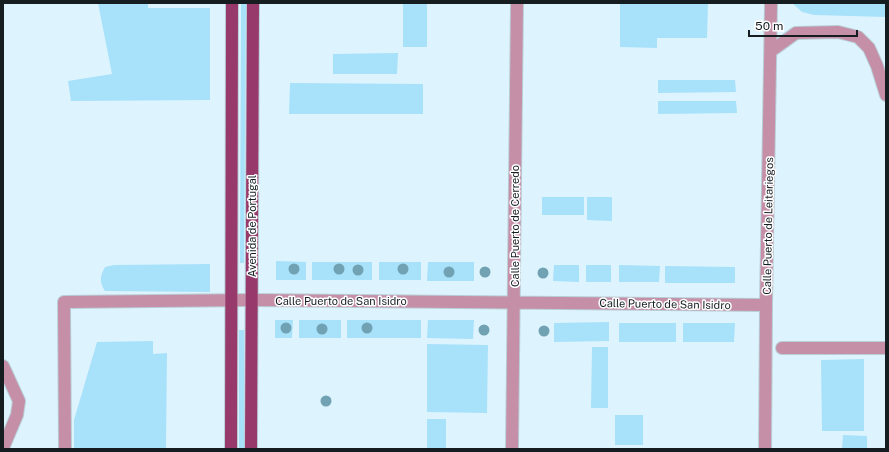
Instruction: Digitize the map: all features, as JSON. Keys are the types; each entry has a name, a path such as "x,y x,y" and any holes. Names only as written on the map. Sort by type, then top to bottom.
{"main road":[{"name":"Avenida de Portugal","path":"231,449 232,3"},
{"name":"Avenida de Portugal","path":"251,449 253,3"}],"street":[{"name":"Calle Puerto de Cerredo","path":"512,449 517,3"},
{"name":"Calle Puerto de Leitariegos","path":"765,449 771,3"},
{"path":"771,51 796,33 838,32 858,38 869,48 877,66 886,95"},
{"name":"Calle Puerto de San Isidro","path":"64,449 64,302 251,300 766,305"},
{"path":"782,348 886,348"},
{"path":"3,366 19,401 17,415 3,448"}],"shaded area":[{"path":"98,3 148,3 148,8 210,8 210,100 71,101 68,81 112,74"},
{"path":"241,3 246,3 244,263 240,263"},
{"path":"403,3 427,3 427,47 403,47"},
{"path":"620,3 708,3 707,38 657,38 657,48 620,47"},
{"path":"792,3 886,3 886,17 814,15 802,12"},
{"path":"398,53 397,74 333,74 333,54"},
{"path":"658,80 735,80 736,92 658,93"},
{"path":"290,83 423,84 423,114 289,114"},
{"path":"658,101 736,101 737,113 658,114"},
{"path":"542,197 584,197 584,215 542,215"},
{"path":"587,197 612,197 612,221 587,220"},
{"path":"276,261 306,262 306,280 276,280"},
{"path":"312,262 372,262 372,280 312,280"},
{"path":"379,262 421,262 421,280 379,280"},
{"path":"428,262 474,262 474,281 427,281"},
{"path":"210,264 210,292 105,291 101,282 101,276 105,267 114,265"},
{"path":"554,265 579,265 579,282 553,281"},
{"path":"586,265 611,265 611,282 586,282"},
{"path":"619,265 660,266 659,282 619,282"},
{"path":"665,266 735,267 735,283 665,283"},
{"path":"275,320 293,320 292,338 275,338"},
{"path":"299,320 341,320 341,338 299,338"},
{"path":"347,320 421,320 421,338 347,338"},
{"path":"428,320 474,320 473,339 427,338"},
{"path":"609,322 609,341 554,342 554,323"},
{"path":"619,323 676,323 676,342 619,342"},
{"path":"683,323 735,323 734,342 683,342"},
{"path":"239,330 244,330 244,449 239,449"},
{"path":"153,341 153,354 167,353 166,449 74,449 74,420 97,342"},
{"path":"427,344 488,345 487,413 427,412"},
{"path":"592,347 608,347 608,408 591,408"},
{"path":"864,359 864,431 822,431 821,360"},
{"path":"615,415 643,415 643,445 615,445"},
{"path":"427,419 446,419 446,449 427,449"},
{"path":"843,435 867,436 867,449 842,449"}]}
